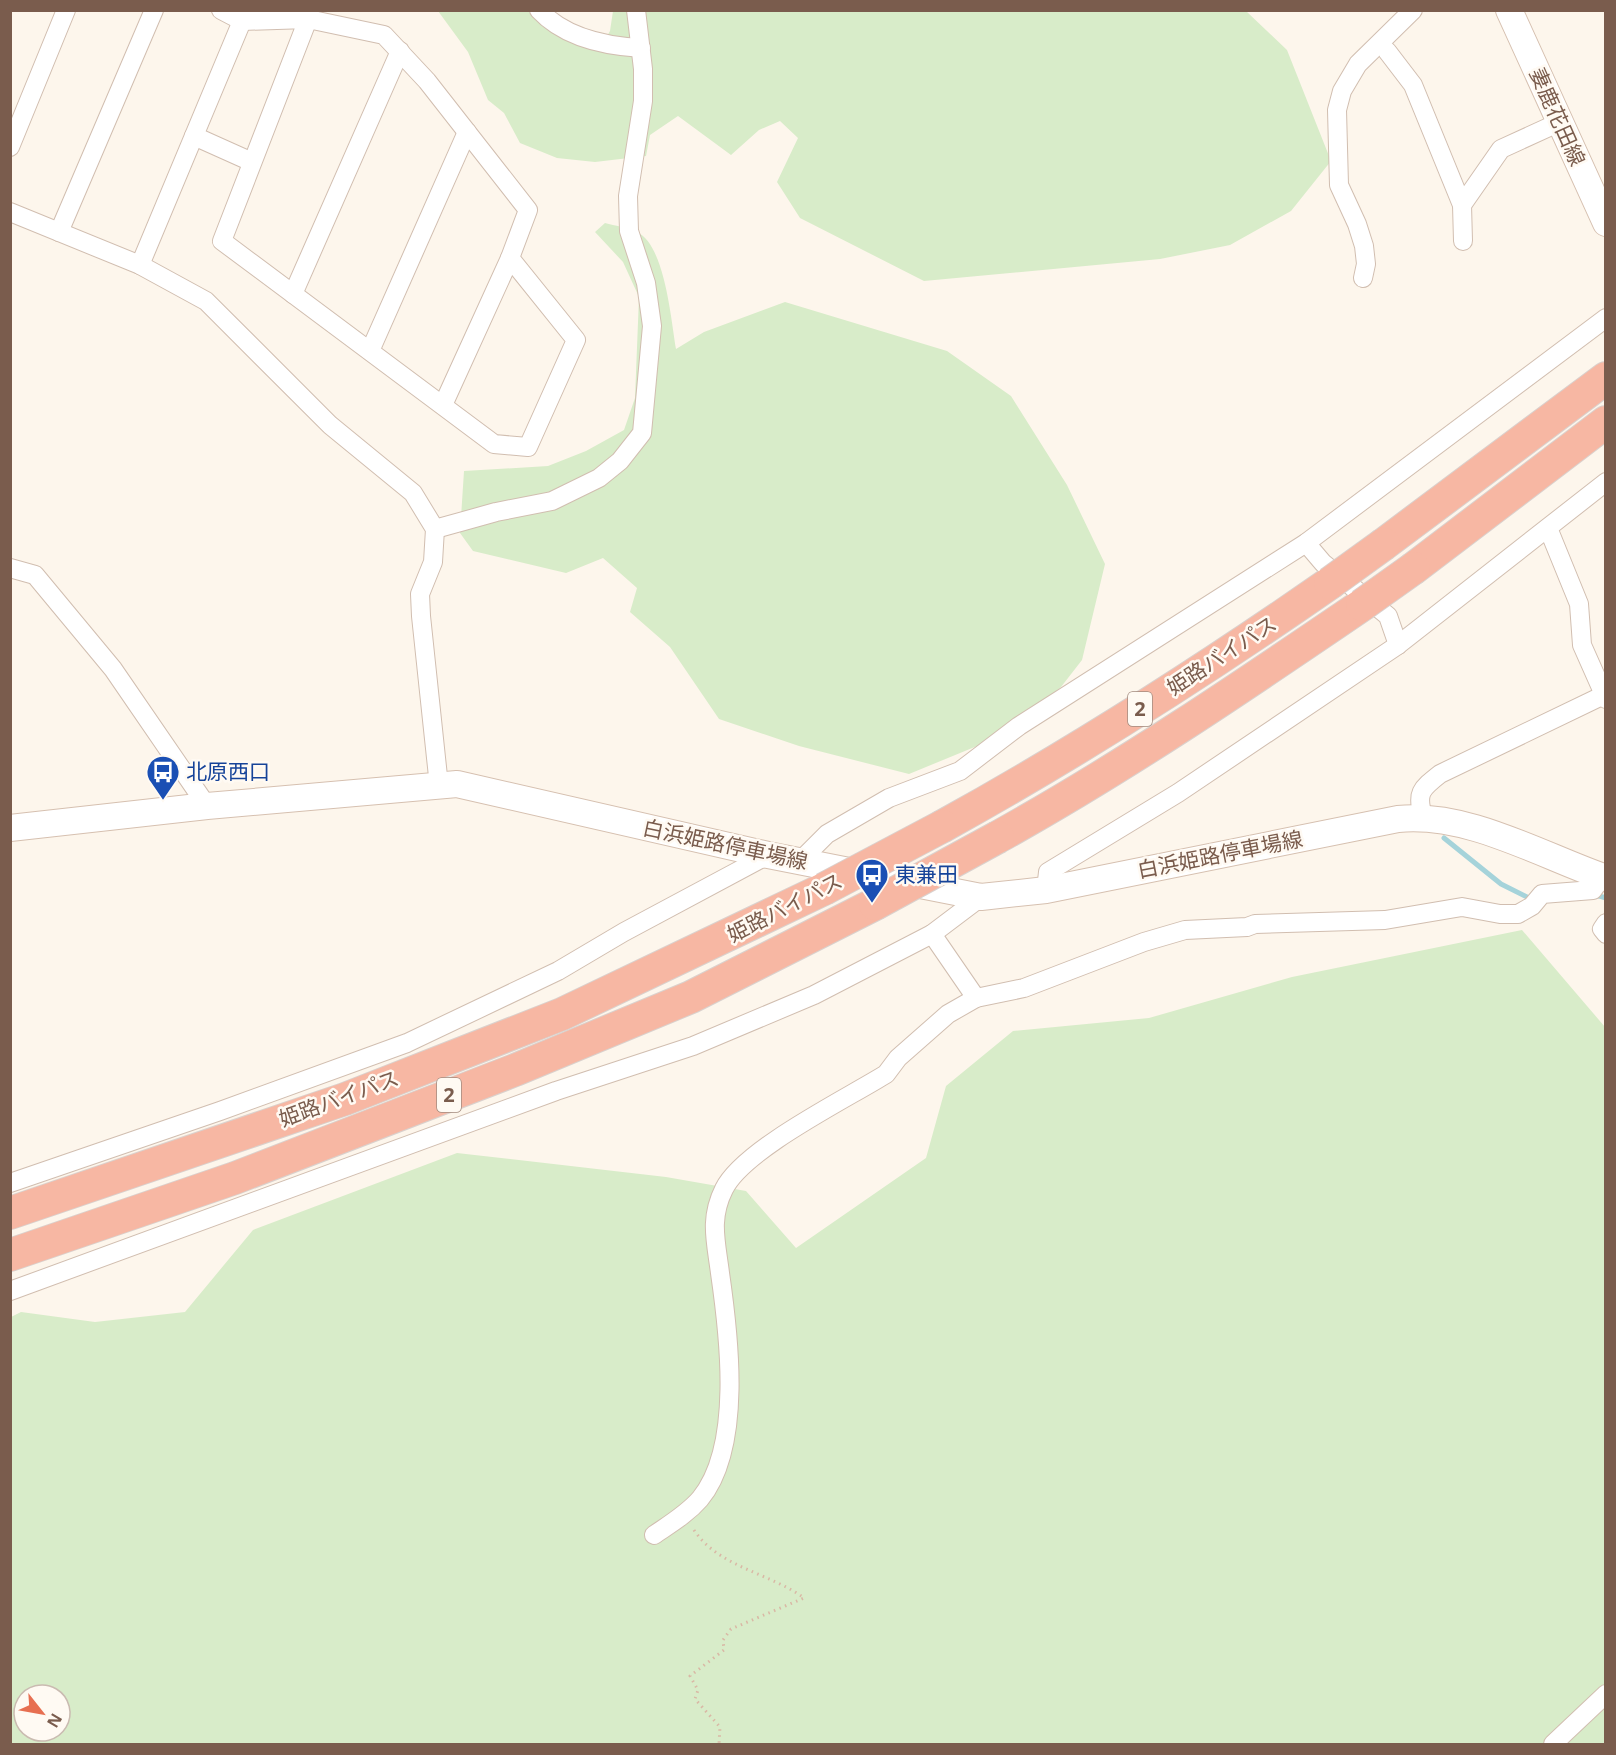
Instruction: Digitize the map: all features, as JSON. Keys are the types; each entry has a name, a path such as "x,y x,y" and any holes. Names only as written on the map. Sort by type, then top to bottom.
{"highway":[{"name":"姫路バイパス","path":"10,1213 345,1099 562,1014 824,889 1041,772 1240,646 1384,544 1605,378"},
{"name":"姫路バイパス","path":"10,1254 235,1178 515,1070 691,997 875,904 1077,793 1264,672 1414,568 1605,422"}],"main road":[{"name":"妻鹿花田線","path":"1509,10 1605,223"},
{"name":"白浜姫路停車場線","path":"10,828 207,806 457,784 768,855 981,897 1046,890 1398,819 1423,816 1457,821 1604,878"}],"street":[{"path":"10,147 66,10"},
{"path":"59,232 154,10"},
{"path":"221,10 242,21 308,19 384,35 467,132 528,210 510,258 443,405"},
{"path":"538,10 548,20 581,37 618,47 640,48"},
{"path":"435,529 495,512 552,501 599,478 620,461 642,433 652,327 646,283 629,231 628,195 643,101 636,10"},
{"path":"1363,278 1366,264 1364,246 1357,224 1339,185 1337,110 1342,91 1358,64 1413,10"},
{"path":"308,19 222,241 494,444 528,447 576,340 510,258"},
{"path":"140,265 242,21"},
{"path":"293,294 400,51"},
{"path":"1387,51 1413,85 1462,205 1463,241"},
{"path":"1462,205 1501,149 1560,122"},
{"path":"370,351 467,132"},
{"path":"194,136 252,162"},
{"path":"10,212 140,265 206,301 330,425 413,493 435,529 433,562 420,594 440,786"},
{"path":"800,861 827,834 889,798 960,771 1018,726 1306,543 1605,318"},
{"path":"1046,890 1048,872 1178,793 1398,645 1605,482"},
{"path":"1423,816 1418,800 1424,786 1440,774 1605,696 1582,645 1580,604 1548,528"},
{"path":"1306,543 1323,563 1388,616 1398,645"},
{"path":"10,568 35,575 99,652 207,806"},
{"path":"10,1182 220,1111 407,1043 558,971 624,932 768,855"},
{"path":"654,1535 684,1514 700,1498 713,1479 723,1448 729,1398 728,1342 713,1218 725,1187 769,1144 886,1074 898,1058 948,1014 976,998 1024,988 1144,942 1185,930 1247,927 1255,924 1385,920 1462,907 1500,914 1518,914 1537,900 1593,890 1604,878"},
{"path":"10,1291 556,1091 693,1046 814,995 932,934 981,897"},
{"path":"1605,923 1602,929 1605,934"},
{"path":"932,934 976,998"},
{"path":"1553,1744 1605,1694"}],"path":[{"path":"684,1514 699,1538 742,1569 785,1584 804,1598 731,1629 723,1640 724,1650 690,1676 698,1690 696,1699 720,1727 719,1744"}],"green space":[{"path":"438,11 536,11 599,50 610,31 613,11 1246,11 1287,50 1331,161 1291,211 1230,245 1160,259 924,281 800,218 777,182 798,138 780,121 759,130 731,155 678,116 650,135 646,156 595,162 557,158 520,143 504,113 488,100 468,52"},
{"path":"605,223 637,232 647,240 654,252 665,284 676,349 704,332 785,302 947,351 1011,396 1067,485 1105,564 1082,660 1061,687 999,737 909,774 799,746 719,719 670,647 630,612 637,588 603,558 566,573 473,551 460,533 464,471 548,466 586,451 624,430 635,398 639,297 623,262 595,232"},
{"path":"1522,930 1605,1027 1605,1744 11,1744 11,1317 21,1312 95,1322 185,1312 253,1230 457,1153 666,1177 746,1191 796,1248 926,1158 946,1086 1013,1031 1149,1018 1292,977"}],"waterway":[{"path":"1444,838 1501,884 1533,900"},
{"path":"1596,895 1606,898"}],"place":[{"name":"北原西口","path":"163,801"},
{"name":"東兼田","path":"872,904"}]}
